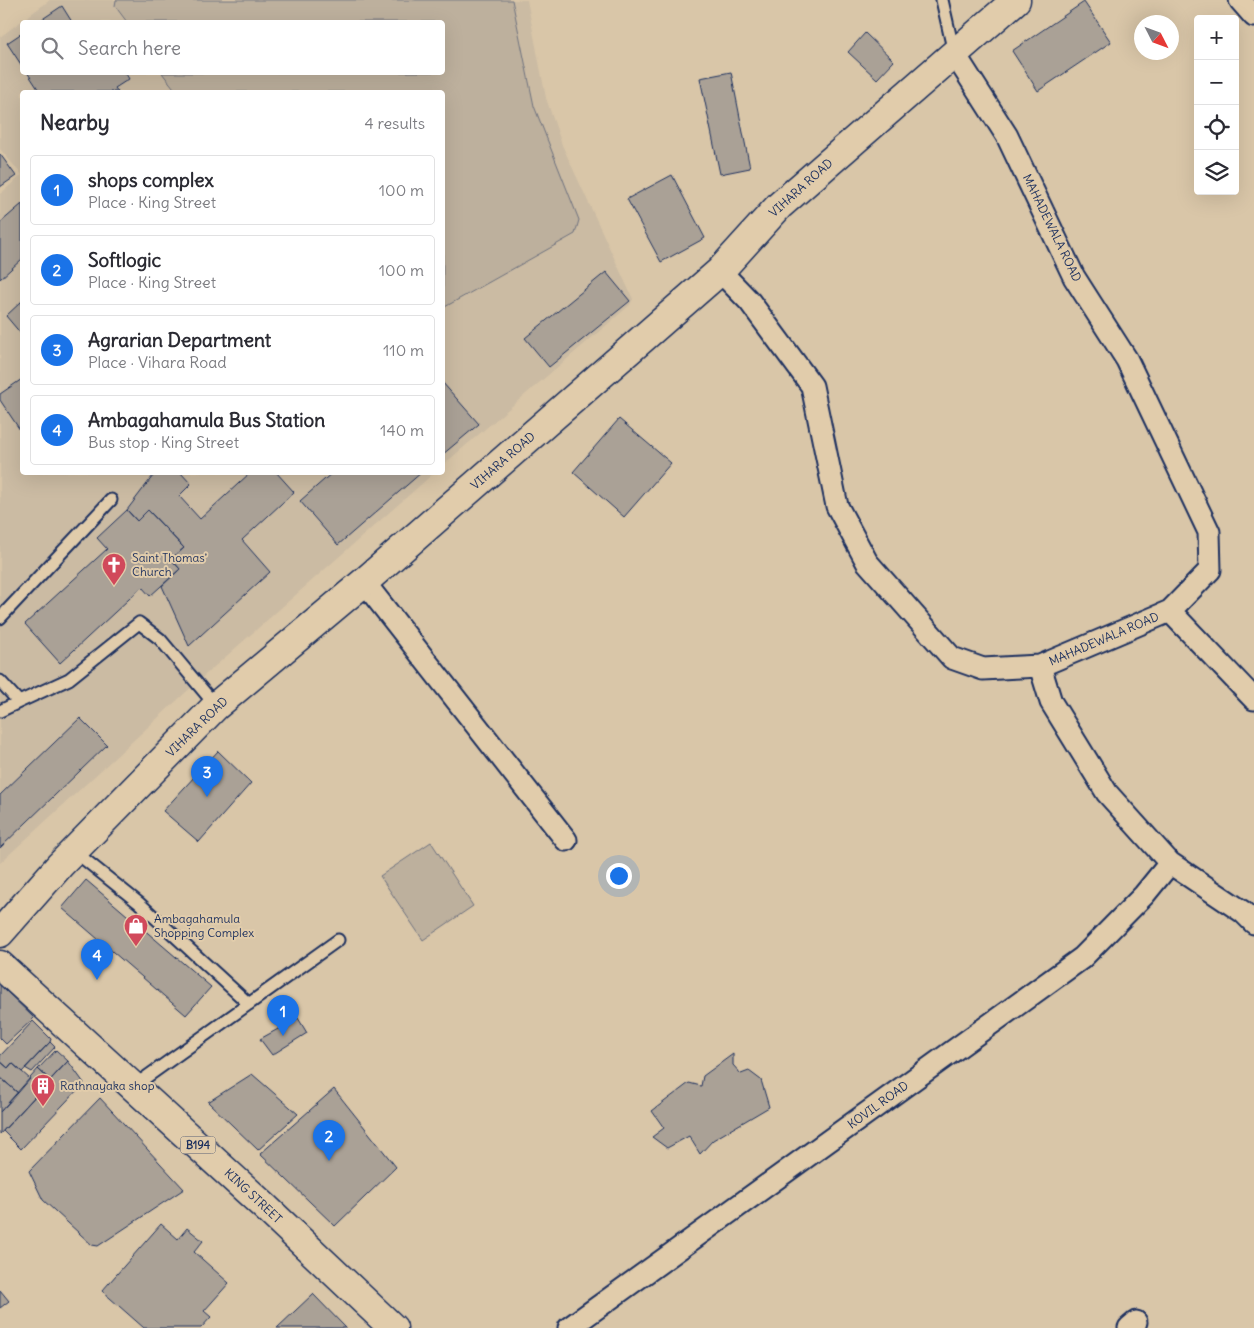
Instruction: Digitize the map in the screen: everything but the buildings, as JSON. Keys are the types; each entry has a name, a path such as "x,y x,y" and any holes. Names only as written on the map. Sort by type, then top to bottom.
{"street":[{"name":"VIHARA ROAD","path":"0,933 74,851 216,706 364,582 720,270 779,206 1016,0"},
{"path":"1240,0 1254,16"},
{"name":"MAHADEWALA ROAD","path":"720,270 750,302 812,386 837,506 867,562 952,658 983,670 1040,666 1170,611 1210,570 1208,532 1127,360 1074,277 1007,136 954,53"},
{"path":"364,582 566,840"},
{"path":"1170,611 1254,699"},
{"path":"1040,666 1051,702 1107,793 1170,863 1243,912 1254,923"},
{"name":"KOVIL ROAD","path":"569,1328 1082,958 1144,895 1170,863"},
{"name":"KING STREET","path":"0,965 134,1086 392,1328"}],"lane":[{"path":"942,0 954,53"},
{"path":"0,618 112,500"},
{"path":"0,711 70,679 139,623 160,639 216,706"},
{"path":"0,681 18,702"},
{"path":"74,851 139,903 248,1004"},
{"path":"134,1086 338,940"}],"shaded area":[{"path":"50,0 116,0 115,6 126,20 23,20"},
{"path":"116,0 512,0 534,106 579,220 575,234 445,307 445,90 175,90 164,75 445,75 445,20 126,20 115,6"},
{"path":"512,0 527,0 546,98 562,145 633,299 630,305 445,463 445,307 575,234 534,106"},
{"path":"20,22 20,75 164,75 175,90 20,90 20,173 0,149 0,37"},
{"path":"20,177 20,475 432,475 197,682 0,863 0,194"},
{"path":"431,842 473,906 423,940 380,876"}],"place":[{"name":"Saint Thomas' Church","path":"114,586"},
{"name":"Agrarian Department","path":"207,797"},
{"name":"Ambagahamula Shopping Complex","path":"136,947"},
{"name":"Ambagahamula Bus Station","path":"97,980"},
{"name":"shops complex","path":"283,1036"},
{"name":"Rathnayaka shop","path":"43,1107"},
{"name":"Softlogic","path":"329,1161"}]}
